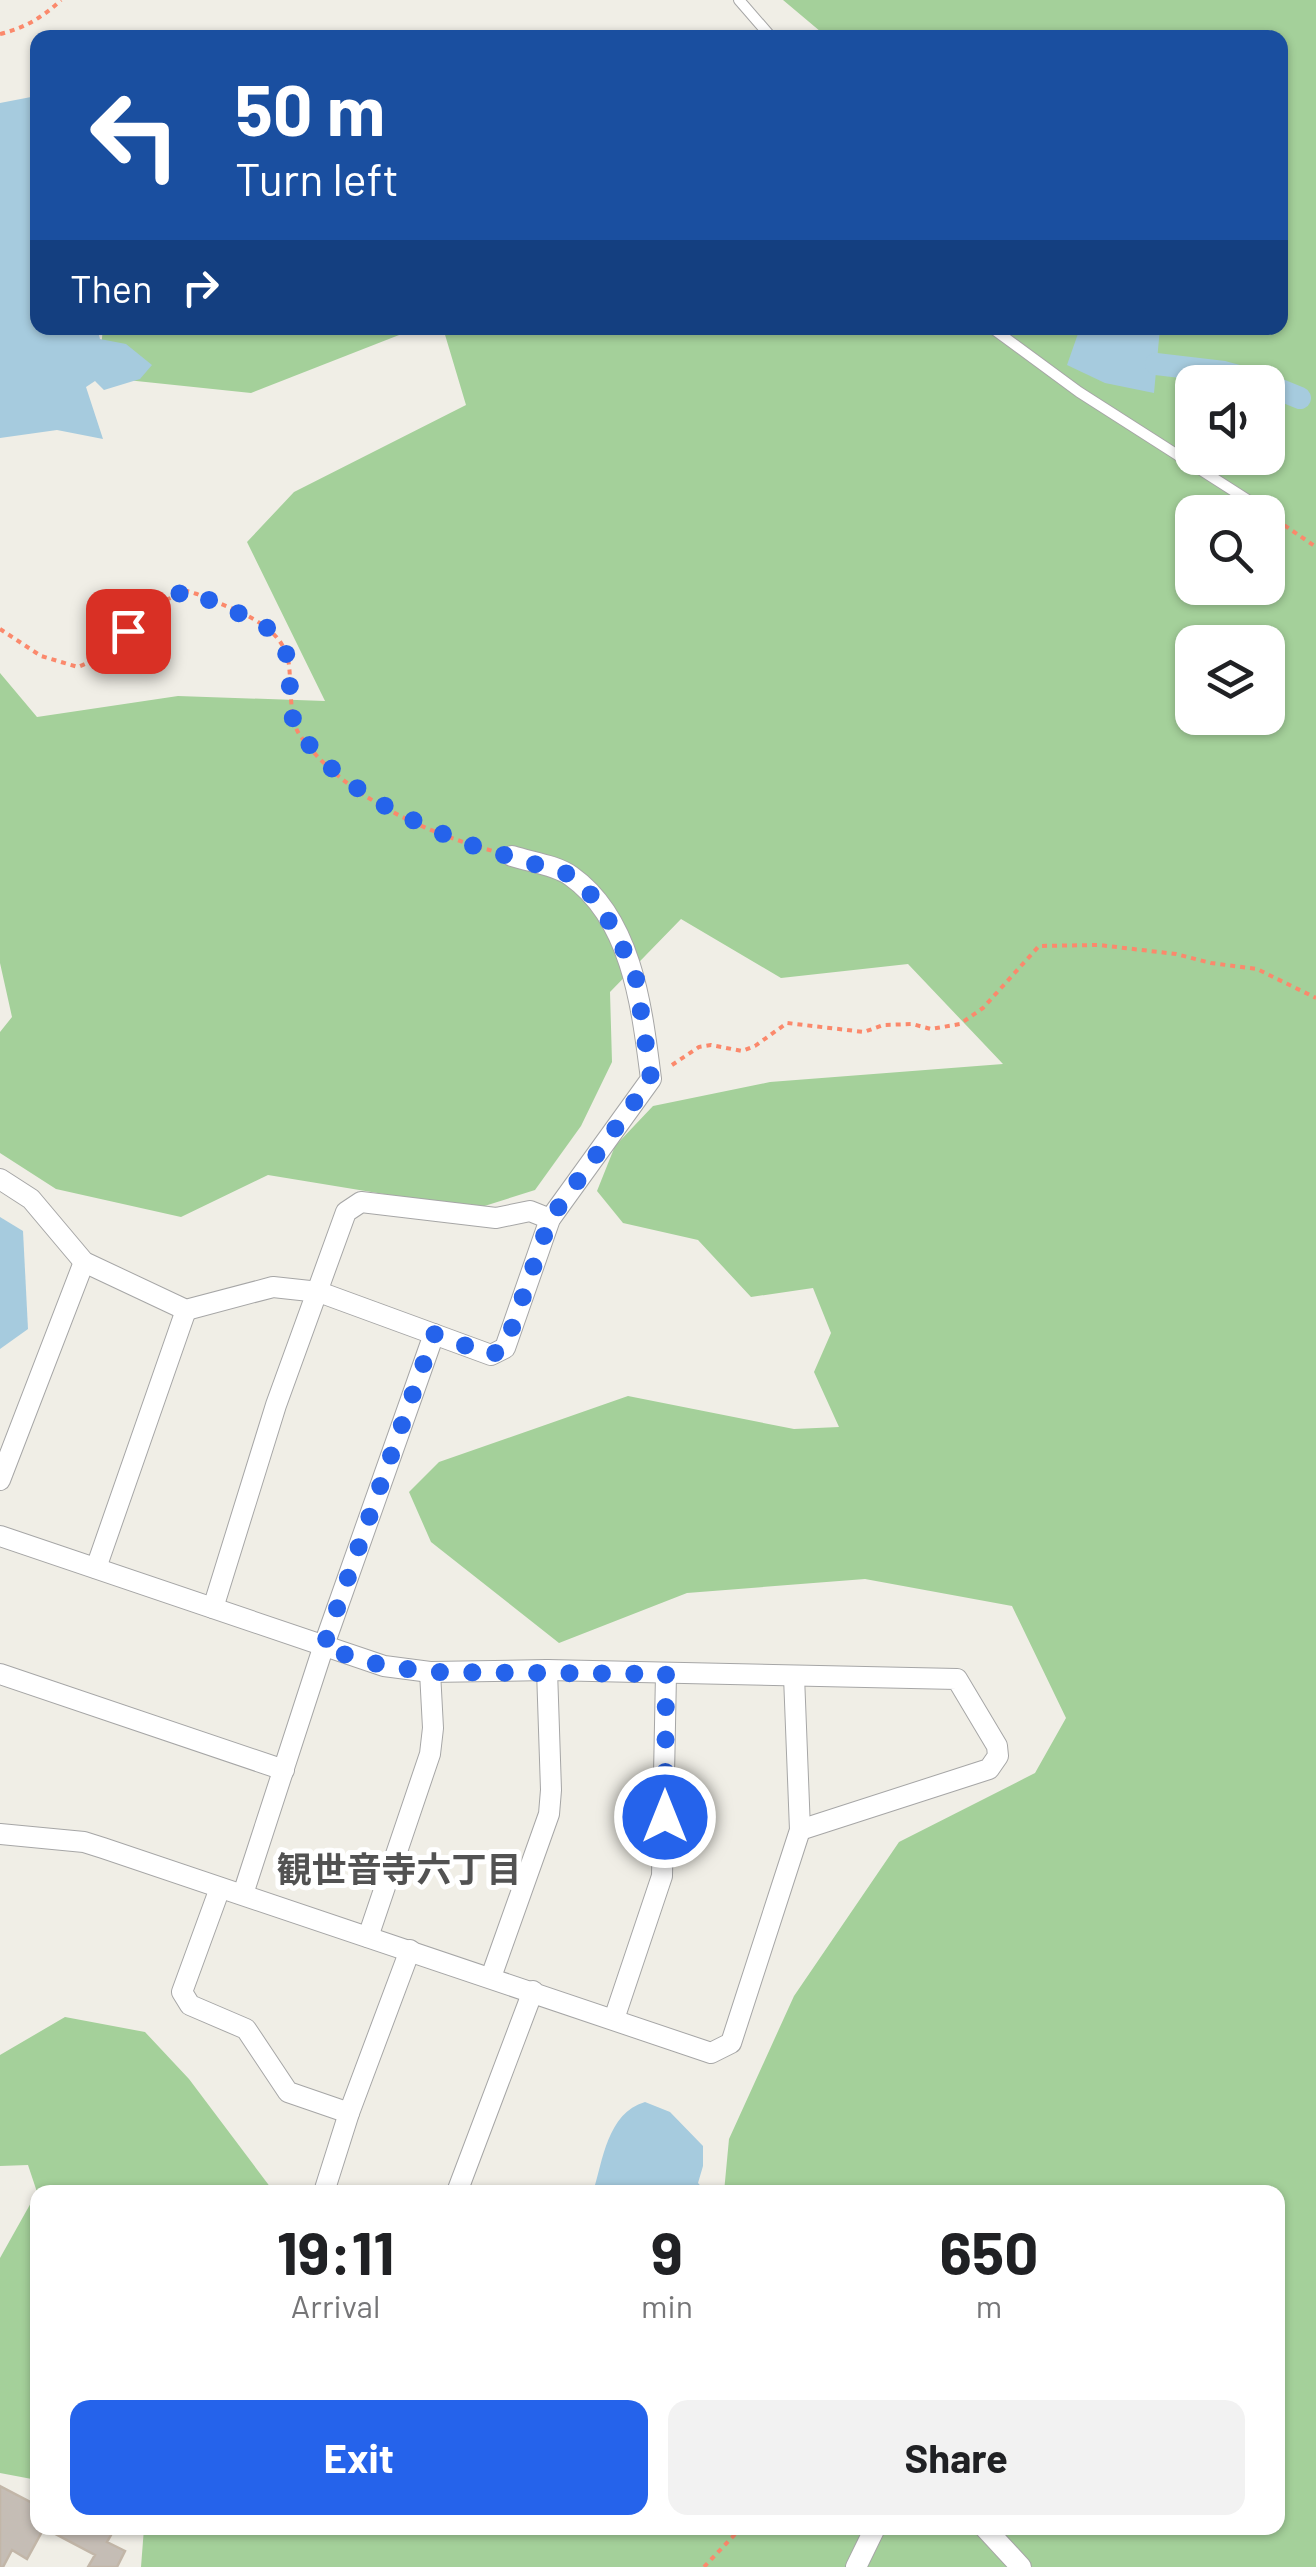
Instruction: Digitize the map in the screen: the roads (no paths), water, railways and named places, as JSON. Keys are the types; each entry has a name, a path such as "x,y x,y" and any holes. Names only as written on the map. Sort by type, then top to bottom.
{"street":[{"path":"0,1179 31,1199 84,1262 186,1310 273,1286 320,1292 491,1355 505,1348 550,1219 651,1079 635,972 599,902 568,874 512,856"},
{"path":"212,1608 276,1405 346,1212 360,1202 496,1218 530,1211 550,1219"},
{"path":"0,1480 84,1262"},
{"path":"96,1568 186,1310"},
{"path":"243,1894 323,1648 434,1334"},
{"path":"0,1536 384,1666 430,1672 546,1670 957,1679 997,1746 998,1756 989,1769 800,1830"},
{"path":"491,1978 549,1814 546,1670"},
{"path":"368,1937 430,1754 430,1672"},
{"path":"0,1674 284,1770"},
{"path":"614,2019 662,1876 666,1674"},
{"path":"0,1834 84,1842 711,2053 730,2043 800,1830 794,1676"},
{"path":"220,1888 182,1992 190,2005 246,2029 288,2092 350,2113"},
{"path":"326,2185 410,1950"},
{"path":"460,2185 532,1992"},
{"path":"856,2567 872,2535"},
{"path":"992,2535 1022,2567"}],"lane":[{"path":"738,0 765,30"},
{"path":"1002,335 1079,392 1240,495"}],"water":[{"path":"30,97 30,335 99,335 100,339 126,344 152,365 140,379 104,390 95,381 86,387 103,439 57,430 0,438 0,103"},
{"path":"1078,335 1159,335 1154,393 1105,383 1067,365"},
{"path":"0,1217 23,1231 28,1329 0,1349"},
{"path":"645,2102 670,2112 703,2146 700,2185 595,2185 614,2127 632,2108"}],"waterway":[{"path":"1156,364 1175,366"},
{"path":"1285,392 1300,398"}],"district":[{"name":"観世音寺六丁目","path":"399,1868"}]}
